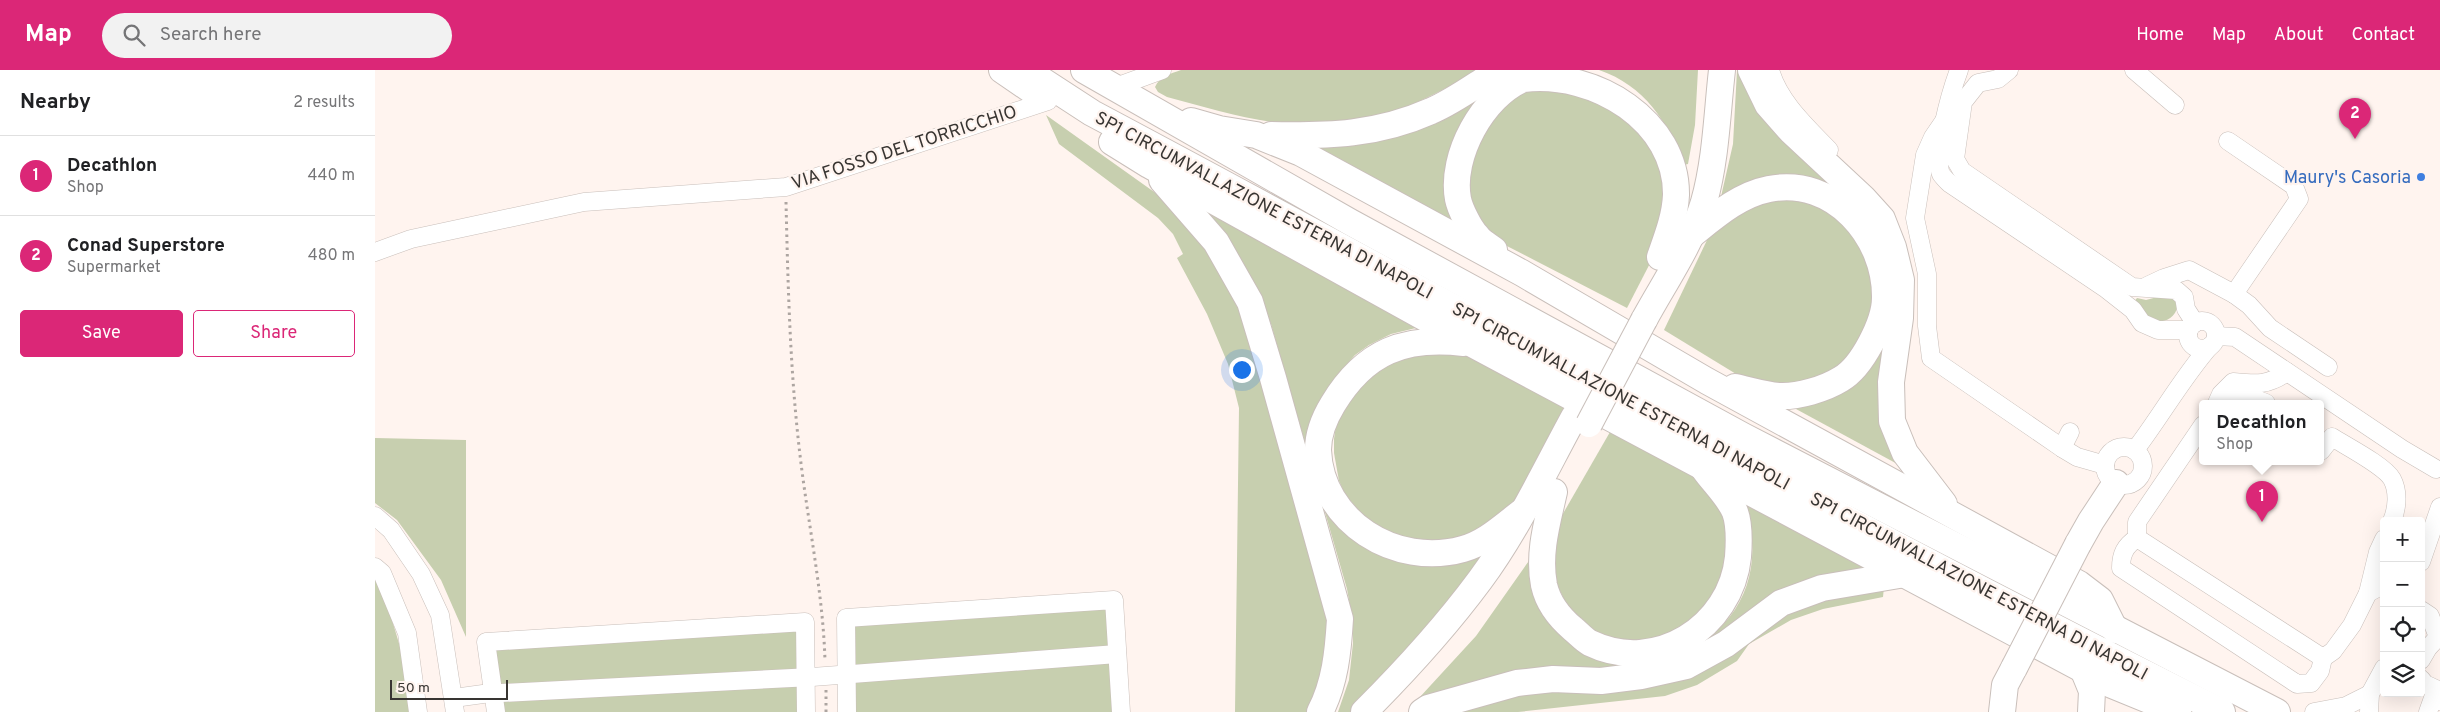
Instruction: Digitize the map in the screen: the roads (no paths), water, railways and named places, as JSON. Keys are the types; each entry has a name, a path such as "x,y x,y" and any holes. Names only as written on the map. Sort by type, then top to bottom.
{"highway":[{"path":"1002,70 1149,165 1473,344 2083,669 2137,696 2178,712"},
{"name":"SP1 CIRCUMVALLAZIONE ESTERNA DI NAPOLI","path":"1026,70 1113,124 1742,462 2123,663 2222,712"},
{"name":"SP1 CIRCUMVALLAZIONE ESTERNA DI NAPOLI","path":"1084,70 1350,222 1743,436 2115,630 2281,712"},
{"path":"1154,111 1219,129 1256,135 1331,136 1383,129 1433,110 1500,70"},
{"path":"1661,258 1685,208 1698,158 1705,70"},
{"path":"1364,712 1433,638 1481,579 1523,510 1582,421 1637,318 1689,238 1704,203 1713,159 1722,70"},
{"path":"1751,70 1768,105 1882,219 1893,247 1901,280 1900,318 1891,382 1892,421 1905,453 1953,514"},
{"path":"1522,273 1476,236 1459,200 1457,173 1465,142 1483,112 1502,93 1522,79 1546,73 1572,73 1607,83 1632,101 1650,120 1662,137 1671,163 1676,194 1674,218 1661,258 1637,318"},
{"path":"1113,124 1215,242 1250,302 1340,620 1338,652 1330,693 1321,712"},
{"path":"1256,135 1301,153 1522,273 1707,381 2079,584 2100,600 2115,630"},
{"path":"1689,238 1735,202 1769,189 1797,188 1826,196 1844,208 1857,220 1872,241 1883,267 1885,300 1877,330 1860,360 1842,379 1815,390 1780,396 1707,381"},
{"path":"1473,344 1437,340 1415,343 1394,349 1372,360 1355,373 1341,391 1321,429 1318,450 1328,490 1343,512 1368,535 1406,552 1445,552 1463,549 1493,534 1523,510"},
{"path":"1582,421 1554,492 1542,545 1544,586 1559,616 1589,643 1620,653 1652,653 1684,641 1713,617 1736,578 1739,544 1735,512 1702,466"},
{"path":"2002,712 2005,685 2078,544 2110,474"},
{"path":"1382,712 1431,662 1491,587 1554,492"},
{"path":"1422,712 1428,708 1517,683 1553,679 1601,681 1641,676 1686,666 1726,644 1781,603 1821,588 1905,574"},
{"path":"2083,669 2092,691 2091,712"}],"street":[{"path":"1113,88 1162,70"},
{"path":"1770,70 1773,79 1795,114 1859,182 1863,198"},
{"path":"1959,70 1950,95 1939,151 1941,174 1949,183 2105,288 2133,310 2141,323 2158,330 2192,326 2207,322 2214,327 2213,341 2192,367 2157,421 2135,450"},
{"path":"2009,70 1998,79 1978,83 1963,102 1955,159 1962,171 2132,287 2176,290 2184,297 2192,326"},
{"path":"2134,70 2175,105"},
{"name":"VIA FOSSO DEL TORRICCHIO","path":"375,252 411,239 584,202 786,187 1048,101"},
{"path":"1946,118 1933,137 1925,155 1915,218 1927,274 1927,326 1931,358 2062,448 2127,485 2133,483 2141,475 2144,464 2139,453 2123,446 2113,450 2106,460 2110,474"},
{"path":"2228,141 2294,186 2299,199 2234,294"},
{"path":"1918,197 1925,189 1949,183"},
{"path":"2142,288 2189,270 2234,294 2249,305 2270,328 2328,367"},
{"path":"2213,341 2235,337 2402,449 2439,471"},
{"path":"2218,400 2221,394 2233,382 2260,385 2275,381 2287,372"},
{"path":"2231,400 2240,393 2258,400"},
{"path":"2137,538 2137,522 2199,431"},
{"path":"2062,448 2070,432"},
{"path":"2324,447 2332,436 2379,466 2393,480 2398,508 2394,517"},
{"path":"2425,554 2437,528 2440,507"},
{"path":"375,516 391,530 421,574 440,615 455,705 494,694 826,676 1117,654"},
{"path":"2137,538 2286,637 2323,658"},
{"path":"2137,538 2129,544 2121,556 2121,568 2297,684 2311,683 2320,671 2323,658 2338,645 2376,590 2378,552 2380,548"},
{"path":"375,567 382,573 407,633 418,712"},
{"path":"847,712 846,618 1114,600 1121,712"},
{"path":"2425,605 2440,611"},
{"path":"2425,613 2429,616 2439,636 2425,653"},
{"path":"496,712 486,642 805,622 806,712"},
{"path":"2369,712 2370,694 2380,675"},
{"path":"2425,684 2440,690"},
{"path":"2314,712 2346,706 2370,694"},
{"path":"2428,712 2433,698 2440,701"}],"place":[{"name":"Conad Superstore","path":"2355,139"},
{"name":"Maury's Casoria","path":"2421,177"},
{"name":"Decathlon","path":"2262,522"}]}
